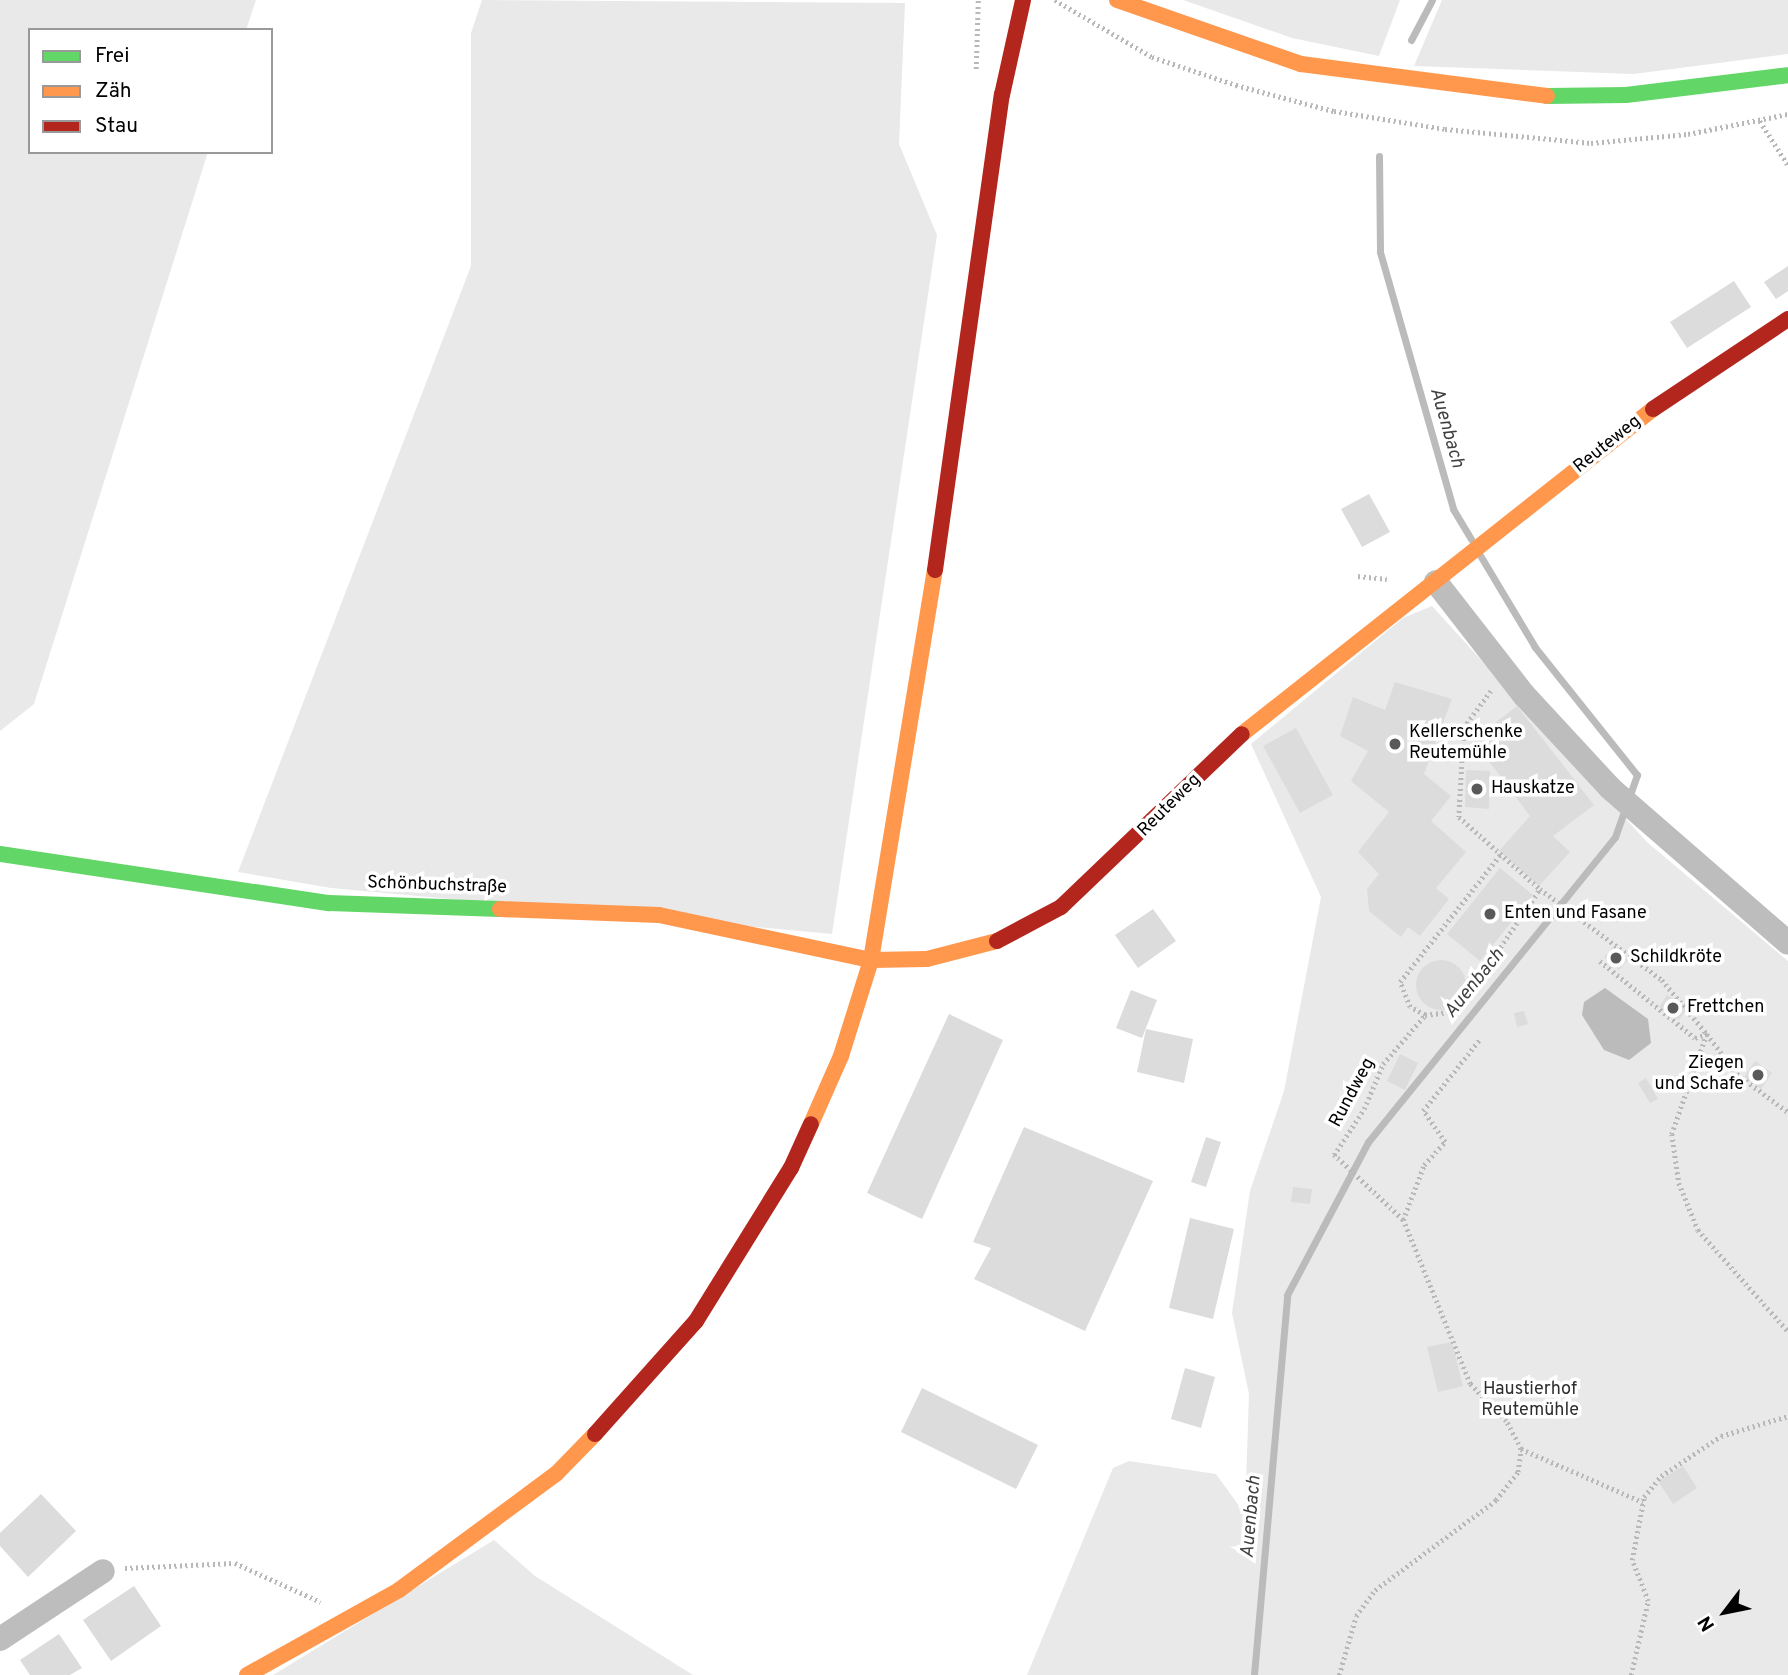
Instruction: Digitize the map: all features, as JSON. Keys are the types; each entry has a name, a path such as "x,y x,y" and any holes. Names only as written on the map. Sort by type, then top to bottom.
{"street":[{"path":"247,1675 344,1625 465,1546 555,1474 657,1371 771,1207 841,1056 871,960 911,742 1002,96 1023,0"},
{"path":"1117,0 1301,64 1520,97 1626,95 1788,75"},
{"name":"Reuteweg","path":"871,960 927,959 993,943 1060,907 1266,711 1490,540 1654,408 1788,319"},
{"path":"1436,582 1507,673 1610,788 1657,834 1788,943"},
{"name":"Schönbuchstraße","path":"0,855 329,903 659,915 871,960"},
{"path":"0,1639 103,1571"}],"path":[{"path":"1055,0 1093,20"},
{"path":"1760,121 1788,165"},
{"path":"1507,673 1464,728 1458,775 1459,817 1540,889 1662,980 1737,1074 1788,1112"},
{"path":"1500,855 1401,982 1410,1007 1425,1016 1457,1011 1540,889"},
{"path":"1601,961 1695,1038 1707,1034"},
{"name":"Rundweg","path":"1425,1016 1382,1064 1364,1110 1334,1155 1358,1182 1404,1220 1470,1384 1506,1421 1521,1449"},
{"path":"1707,1034 1672,1135 1679,1183 1698,1230 1788,1331"},
{"path":"1404,1220 1424,1165 1445,1142 1423,1111 1480,1039"},
{"path":"1631,1675 1648,1601 1632,1560 1643,1502 1661,1476 1721,1436 1788,1416"},
{"path":"1339,1675 1356,1616 1376,1590 1496,1500 1518,1472 1521,1449 1643,1502"},
{"path":"103,1571 182,1561 235,1563 334,1608"}],"green space":[{"path":"0,0 256,0 247,28 28,28 28,154 207,154 34,704 0,731"},
{"path":"482,0 905,3 899,144 937,235 832,934 331,888 238,872 471,266 471,33"},
{"path":"1183,0 1400,0 1379,56 1292,38"},
{"path":"1442,0 1788,0 1788,54 1634,74 1414,66"},
{"name":"Haustierhof Reutemühle","path":"1432,606 1647,842 1788,961 1788,1675 1027,1675 1113,1468 1129,1461 1216,1474 1245,1514 1249,1394 1232,1313 1250,1191 1284,1091 1321,897 1251,744 1403,618"},
{"path":"494,1540 535,1576 693,1675 273,1675"}],"shaded area":[{"path":"1605,988 1648,1019 1651,1043 1629,1060 1604,1050 1582,1015 1584,1002"}],"building":[{"path":"1788,266 1788,291 1776,299 1764,282"},
{"path":"1734,281 1751,307 1687,348 1670,322"},
{"path":"1369,494 1390,532 1362,547 1341,509"},
{"path":"1395,682 1452,699 1424,774 1451,796 1431,821 1466,852 1436,888 1449,899 1420,936 1408,927 1401,937 1369,911 1367,889 1379,874 1358,852 1389,812 1351,781 1368,751 1340,736 1353,697 1385,710"},
{"path":"1517,706 1594,805 1553,836 1570,852 1539,886 1499,851 1530,816 1473,740"},
{"path":"1296,728 1333,795 1300,813 1263,746"},
{"name":"Hauskatze","path":"1466,770 1490,771 1489,809 1465,807"},
{"name":"Enten und Fasane","path":"1500,868 1533,895 1480,961 1447,934"},
{"path":"1153,909 1176,941 1138,968 1115,935"},
{"name":"Schildkröte","path":"1613,947 1628,960 1619,970 1604,957"},
{"path":"1441,960 1458,968 1466,985 1458,1002 1441,1010 1424,1002 1416,985 1424,968"},
{"path":"1131,990 1157,1000 1142,1038 1116,1028"},
{"name":"Frettchen","path":"1667,995 1687,1008 1679,1020 1659,1007"},
{"path":"1524,1011 1528,1024 1517,1027 1514,1013"},
{"path":"949,1014 1003,1040 922,1219 867,1193"},
{"path":"1146,1029 1193,1039 1184,1083 1137,1072"},
{"path":"1400,1054 1418,1063 1405,1090 1387,1081"},
{"name":"Ziegen und Schafe","path":"1755,1061 1772,1073 1761,1089 1744,1077"},
{"path":"1646,1078 1658,1099 1650,1103 1638,1083"},
{"path":"1024,1127 1153,1181 1085,1331 974,1279 991,1248 973,1242"},
{"path":"1206,1137 1221,1142 1206,1187 1191,1182"},
{"path":"1293,1187 1312,1189 1310,1204 1291,1202"},
{"path":"1190,1218 1234,1229 1213,1319 1169,1308"},
{"path":"1452,1342 1463,1386 1438,1392 1427,1347"},
{"path":"1185,1368 1215,1377 1201,1428 1171,1419"},
{"path":"922,1388 1038,1445 1016,1489 901,1432"},
{"path":"1683,1466 1697,1488 1673,1504 1658,1481"},
{"path":"41,1494 76,1531 28,1577 0,1546 0,1533"},
{"path":"134,1586 161,1626 111,1661 83,1620"},
{"path":"59,1634 82,1668 70,1675 30,1675 20,1660"}],"waterway":[{"name":"Auenbach","path":"1411,40 1432,0"},
{"name":"Auenbach","path":"1379,156 1380,252 1453,509 1471,539"},
{"name":"Auenbach","path":"1254,1675 1287,1295 1368,1142 1615,837 1637,775 1535,647 1480,555"}],"traffic: fast":[{"path":"1547,96 1626,95 1788,75"},
{"path":"0,854 329,903 500,909"}],"traffic: slow":[{"path":"1117,0 1301,64 1547,96"},
{"path":"1242,734 1653,409"},
{"path":"811,1124 841,1056 871,960 935,570"},
{"path":"500,909 659,915 871,960 927,959 997,941"},
{"path":"247,1675 399,1590 556,1474 595,1434"}],"traffic: jam":[{"path":"935,570 1002,95 1023,0"},
{"path":"1653,409 1788,319"},
{"path":"997,941 1061,907 1242,734"},
{"path":"595,1434 696,1321 791,1168 811,1124"}],"place":[{"name":"Kellerschenke Reutemühle","path":"1395,744"},
{"name":"Hauskatze","path":"1477,789"},
{"name":"Enten und Fasane","path":"1490,914"},
{"name":"Schildkröte","path":"1616,958"},
{"name":"Frettchen","path":"1673,1008"},
{"name":"Ziegen und Schafe","path":"1758,1075"}]}
